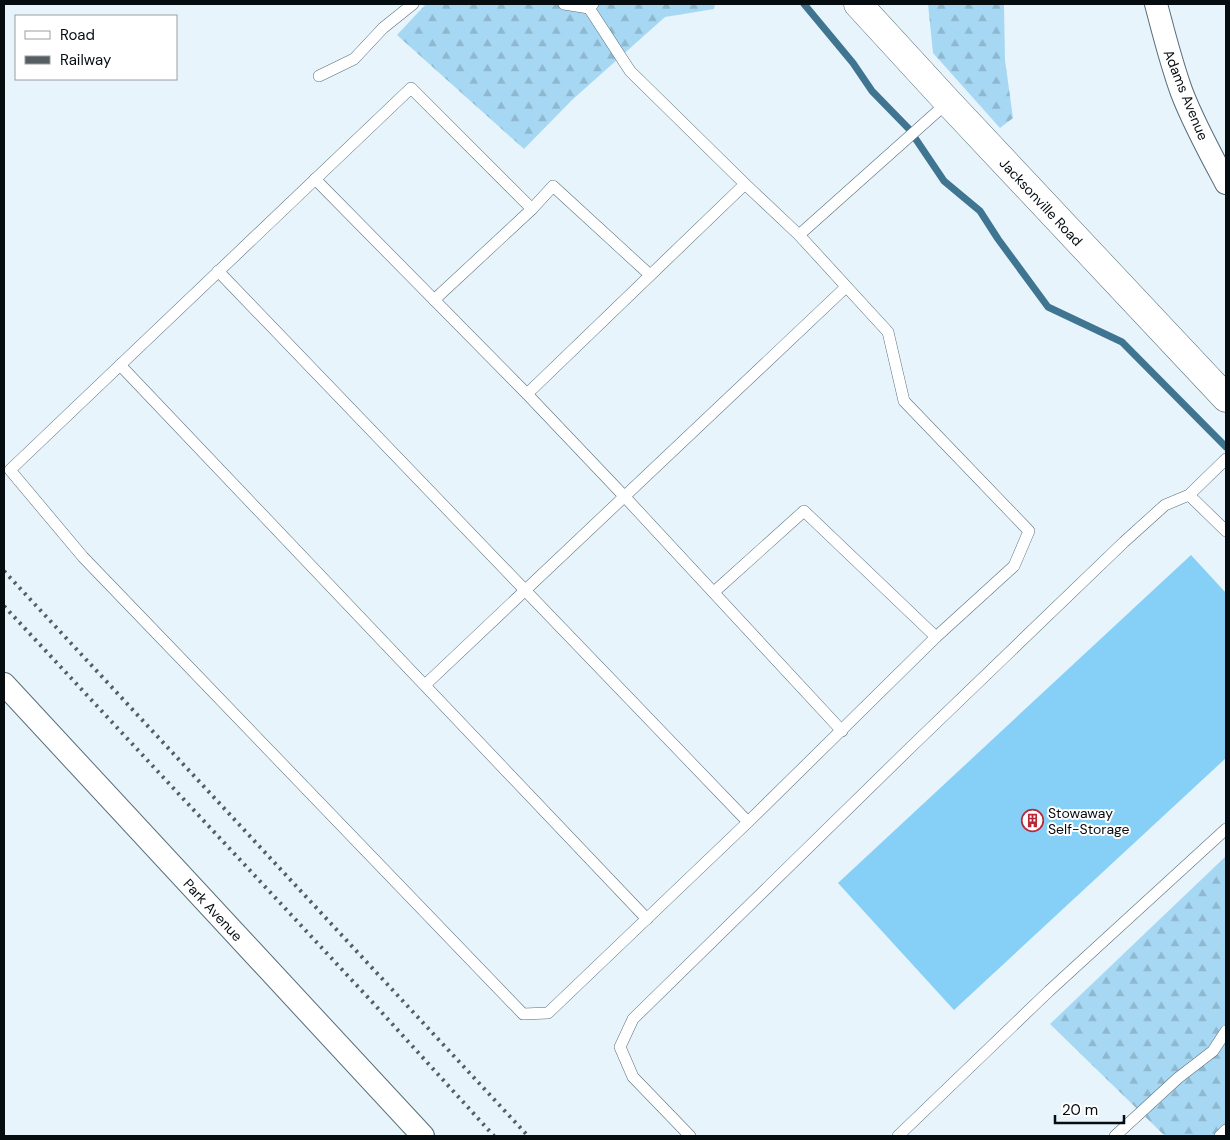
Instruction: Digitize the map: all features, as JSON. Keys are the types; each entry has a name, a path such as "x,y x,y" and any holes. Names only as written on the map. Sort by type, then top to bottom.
{"main road":[{"name":"Jacksonville Road","path":"858,4 1226,398"}],"street":[{"name":"Adams Avenue","path":"1156,4 1168,52 1183,94 1200,134 1226,183"},
{"name":"Park Avenue","path":"4,684 423,1136"}],"lane":[{"path":"319,76 354,59 383,28 414,4"},
{"path":"532,209 410,88 10,470 83,557 523,1014 548,1013 647,919 936,638 1014,566 1029,531 904,401 888,332 799,235 630,71 591,6 564,4"},
{"path":"799,235 948,102"},
{"path":"315,179 527,394 842,731"},
{"path":"527,394 745,184"},
{"path":"434,300 532,209 553,186 650,275"},
{"path":"218,271 748,822"},
{"path":"424,685 846,287"},
{"path":"120,365 647,919"},
{"path":"690,1136 633,1077 620,1047 633,1019 1124,542 1165,505 1189,495 1226,459"},
{"path":"1189,495 1226,531"},
{"path":"714,592 804,511 936,638"},
{"path":"898,1136 1049,991 1226,829"},
{"path":"1115,1136 1178,1078 1213,1051 1226,1031"},
{"path":"1220,1136 1226,1130"}],"green space":[{"path":"426,4 715,4 714,9 665,17 572,100 524,149 397,35"},
{"path":"928,4 1004,4 1005,60 1013,118 1000,128 933,53"},
{"path":"1226,856 1226,1136 1165,1136 1050,1024"}],"building":[{"name":"Stowaway Self-Storage","path":"1191,555 1226,593 1226,758 954,1010 838,883"}],"waterway":[{"path":"804,4 853,63 872,91 909,129 944,181 980,211 1048,307 1122,342 1226,447"}],"railway":[{"path":"4,571 528,1136"},
{"path":"4,606 375,1005 494,1136"}],"place":[{"name":"Stowaway Self-Storage","path":"1032,821"}]}
